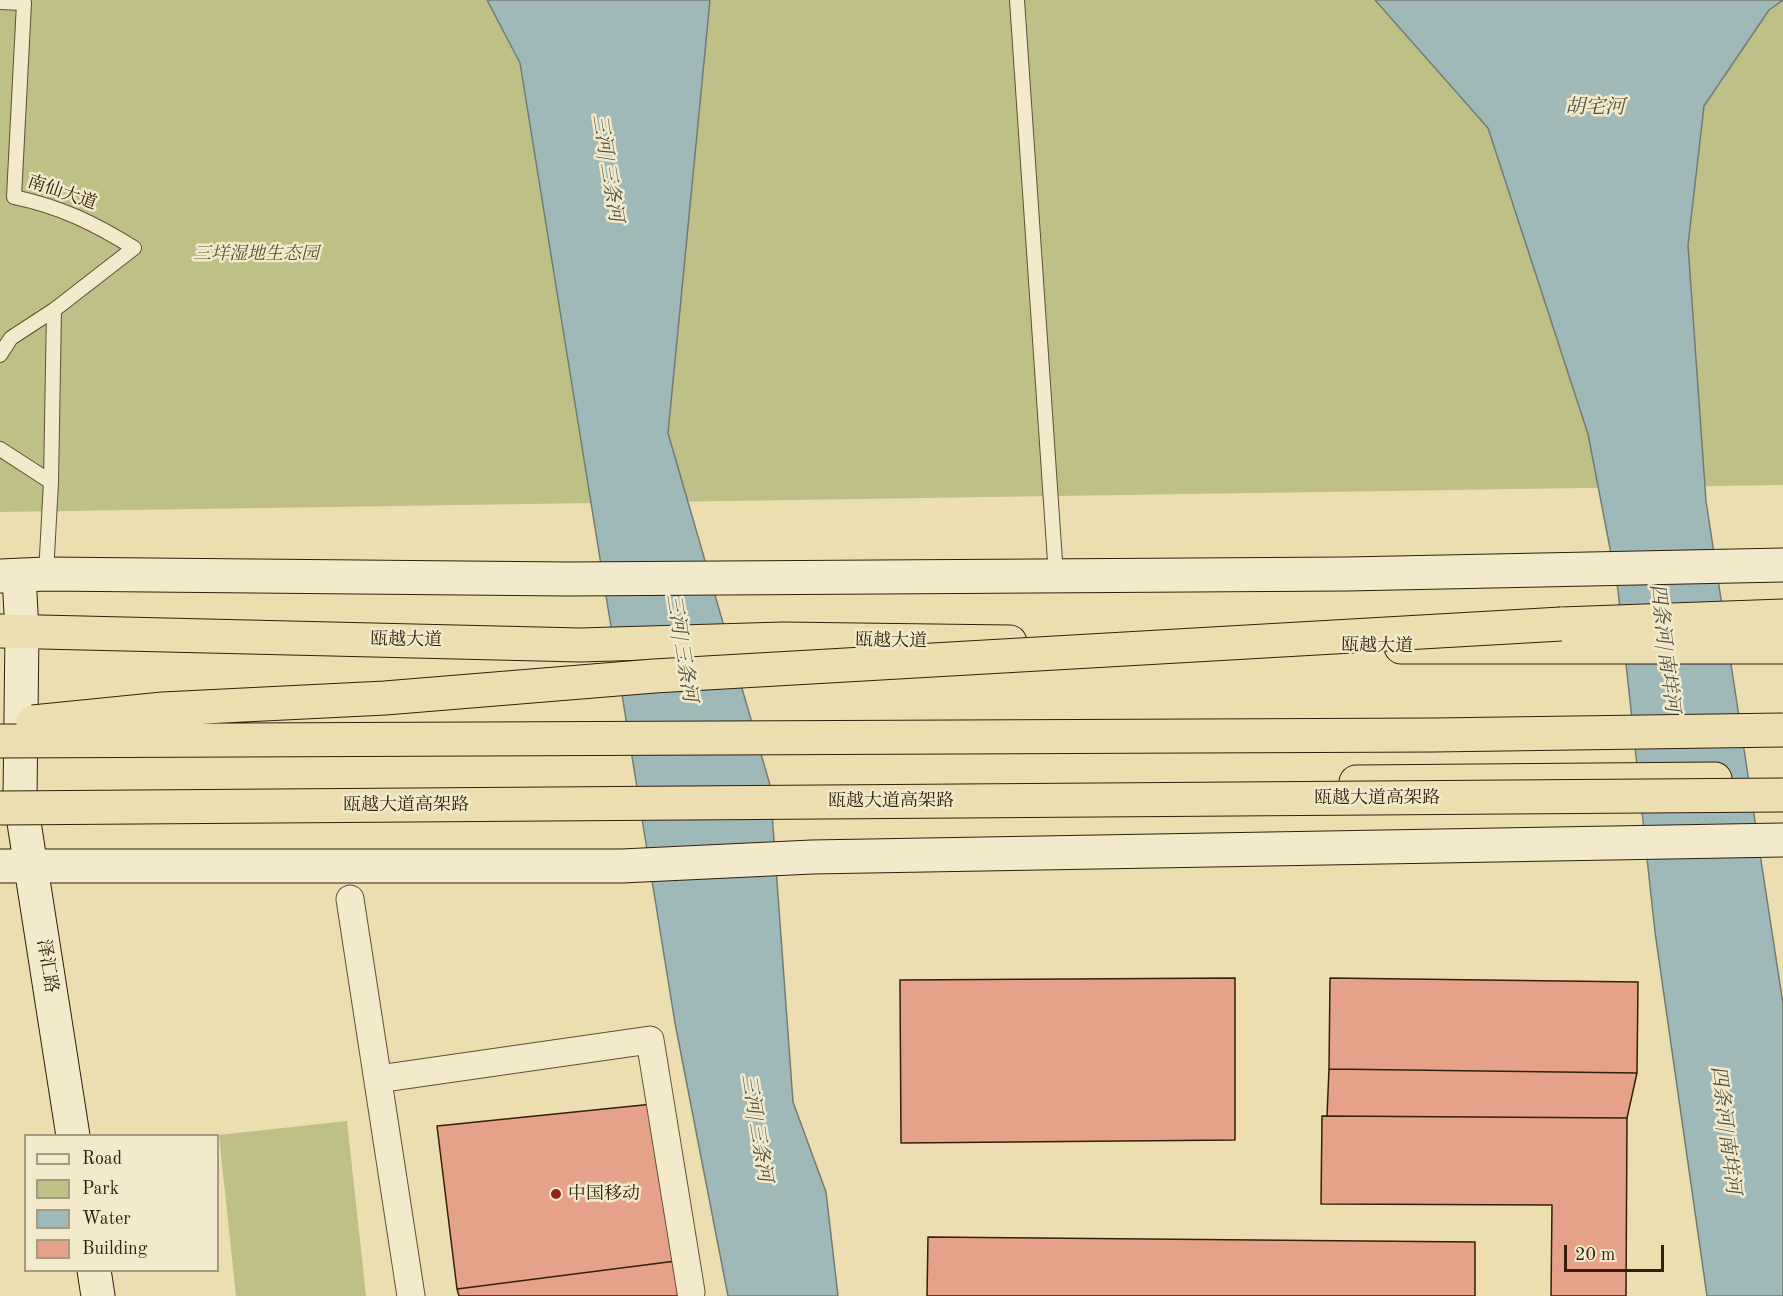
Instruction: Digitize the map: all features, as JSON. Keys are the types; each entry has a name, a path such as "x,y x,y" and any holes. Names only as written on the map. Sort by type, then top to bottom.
{"highway":[{"path":"0,725 163,709 385,698 666,676 1561,624 1783,616"},
{"name":"瓯越大道","path":"11,631 580,645 783,639 1575,649 1783,647"},
{"path":"0,741 1410,735 1783,730"},
{"path":"7,801 600,788 804,788 1575,779 1780,785"},
{"name":"瓯越大道高架路","path":"7,801 1780,785"}],"street":[{"path":"22,575 567,579 768,578 1770,565"},
{"name":"泽汇路","path":"22,575 11,631 7,801 16,866 73,1134"},
{"path":"16,866 622,866 812,857 1783,840"},
{"path":"350,898 411,1296"},
{"path":"378,1079 650,1040 691,1292"},
{"path":"94,1272 98,1296"}],"lane":[{"path":"1017,0 1056,576"},
{"name":"南仙大道","path":"0,2 24,3 14,197 53,206 96,224 134,248 54,310 6,334 0,356"},
{"path":"0,200 14,197"},
{"path":"22,575 51,482 54,310"},
{"path":"0,449 51,482"}],"green space":[{"name":"三垟湿地生态园","path":"0,0 1783,0 1783,485 0,512"},
{"path":"347,1121 366,1296 236,1296 219,1135"}],"water":[{"name":"三河/三条河","path":"487,0 710,0 668,433 770,785 793,1102 826,1192 838,1296 728,1296 675,1023 520,63"},
{"path":"1375,0 1783,0 1769,10 1704,106 1688,245 1706,501 1783,1004 1783,1296 1707,1296 1655,932 1618,590 1588,434 1488,128"}],"building":[{"path":"1235,978 1235,1140 901,1143 900,980"},
{"path":"1330,978 1638,982 1637,1073 1329,1069"},
{"path":"1329,1069 1637,1073 1627,1118 1327,1116"},
{"name":"中国移动","path":"653,1104 676,1261 457,1289 437,1126"},
{"path":"1322,1116 1627,1118 1626,1296 1551,1296 1552,1205 1321,1204"},
{"path":"928,1237 1475,1242 1475,1296 927,1296"},
{"path":"676,1261 680,1296 459,1296 457,1289"}],"place":[{"name":"中国移动","path":"556,1194"}],"water label":[{"name":"胡宅河","path":"1595,108"},
{"name":"四条河/南垟河","path":"1664,648"},
{"name":"四条河/南垟河","path":"1725,1130"}]}
